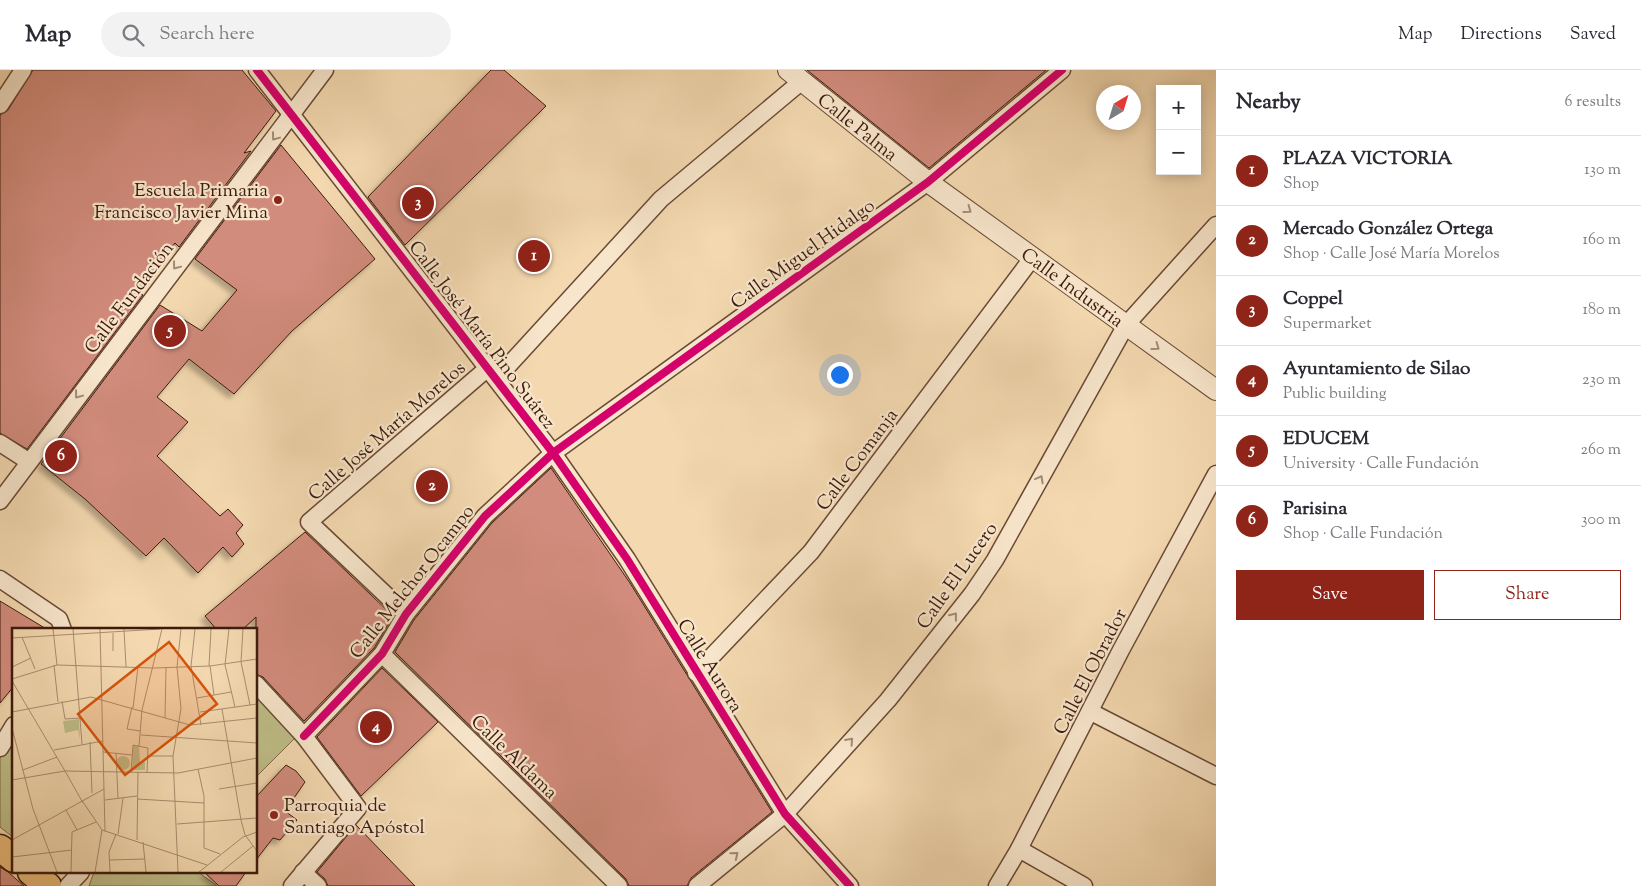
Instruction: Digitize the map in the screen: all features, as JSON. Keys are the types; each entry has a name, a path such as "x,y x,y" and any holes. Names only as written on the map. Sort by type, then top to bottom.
{"main road":[{"path":"0,848 12,857"},
{"path":"33,874 48,886"}],"street":[{"path":"0,105 23,70"},
{"name":"Calle José María Pino Suárez","path":"258,70 553,453"},
{"name":"Calle Fundación","path":"0,500 325,70"},
{"name":"Calle Miguel Hidalgo","path":"553,453 928,182 1062,70"},
{"name":"Calle Palma","path":"795,76 928,182"},
{"name":"Calle José María Morelos","path":"406,614 309,522 493,373 662,199 795,76"},
{"name":"Calle Industria","path":"928,182 1216,390"},
{"name":"Calle El Lucero","path":"697,886 785,814 888,700 995,560 1126,325 1182,260 1216,225"},
{"name":"Calle Comanja","path":"696,672 811,552 1033,257"},
{"path":"0,442 28,461"},
{"name":"Calle Melchor Ocampo","path":"304,736 382,654 406,614 485,516 553,453"},
{"name":"Calle Aurora","path":"553,453 627,559 785,814 850,886"},
{"name":"Calle El Obrador","path":"997,886 1019,849 1091,712 1121,650 1216,474"},
{"path":"0,579 59,619 62,628"},
{"name":"Calle Aldama","path":"382,654 619,886"},
{"path":"258,686 304,736 358,808 292,886"},
{"path":"1091,712 1216,776"},
{"path":"0,748 12,728"},
{"path":"1019,849 1084,886"},
{"path":"303,872 318,886"},
{"path":"68,886 79,874"}],"shaded area":[{"path":"258,695 295,738 258,775"},
{"path":"12,734 12,836 0,827 0,753"},
{"path":"93,874 201,874 217,886 89,886"}],"building":[{"path":"33,70 242,70 276,111 244,153 251,151 179,247 175,243 138,292 143,295 27,449 0,433 0,115 8,110"},
{"path":"491,70 504,70 546,106 405,245 368,197"},
{"path":"807,70 1046,70 929,168"},
{"path":"281,145 375,259 292,331 234,394 189,359 157,397 188,422 157,456 220,516 228,509 243,525 236,533 244,544 232,557 223,547 198,573 164,538 146,556 85,499 41,464 160,305 202,331 237,290 195,259"},
{"path":"551,468 630,583 772,812 691,878 687,886 629,886 626,879 395,652 414,620 492,523"},
{"path":"305,532 393,616 374,648 304,721 263,677 258,675 258,628 256,628 256,617 244,628 215,628 205,616"},
{"path":"0,601 45,628 12,628 12,688 0,703"},
{"path":"382,668 438,722 361,796 317,737"},
{"name":"Parroquia de Santiago Apóstol","path":"286,765 296,771 305,782 285,811 297,820 280,840 273,838 258,857 258,795"},
{"path":"356,825 415,886 328,886 325,879 317,872"},
{"path":"0,867 8,872 24,886 0,886"},
{"name":"Parroquia de Santiago Apóstol","path":"206,874 245,874 236,886 219,886"}],"cycle path":[{"path":"257,70 553,453 627,559 785,814 850,886"},
{"path":"304,736 382,654 406,614 485,516 553,453 928,182 1062,70"}],"place":[{"name":"Escuela Primaria Francisco Javier Mina","path":"278,200"},
{"name":"Coppel","path":"418,203"},
{"name":"PLAZA VICTORIA","path":"534,256"},
{"name":"EDUCEM","path":"170,331"},
{"name":"Parisina","path":"61,456"},
{"name":"Mercado González Ortega","path":"432,486"},
{"name":"Ayuntamiento de Silao","path":"376,727"},
{"name":"Parroquia de Santiago Apóstol","path":"274,815"}]}
